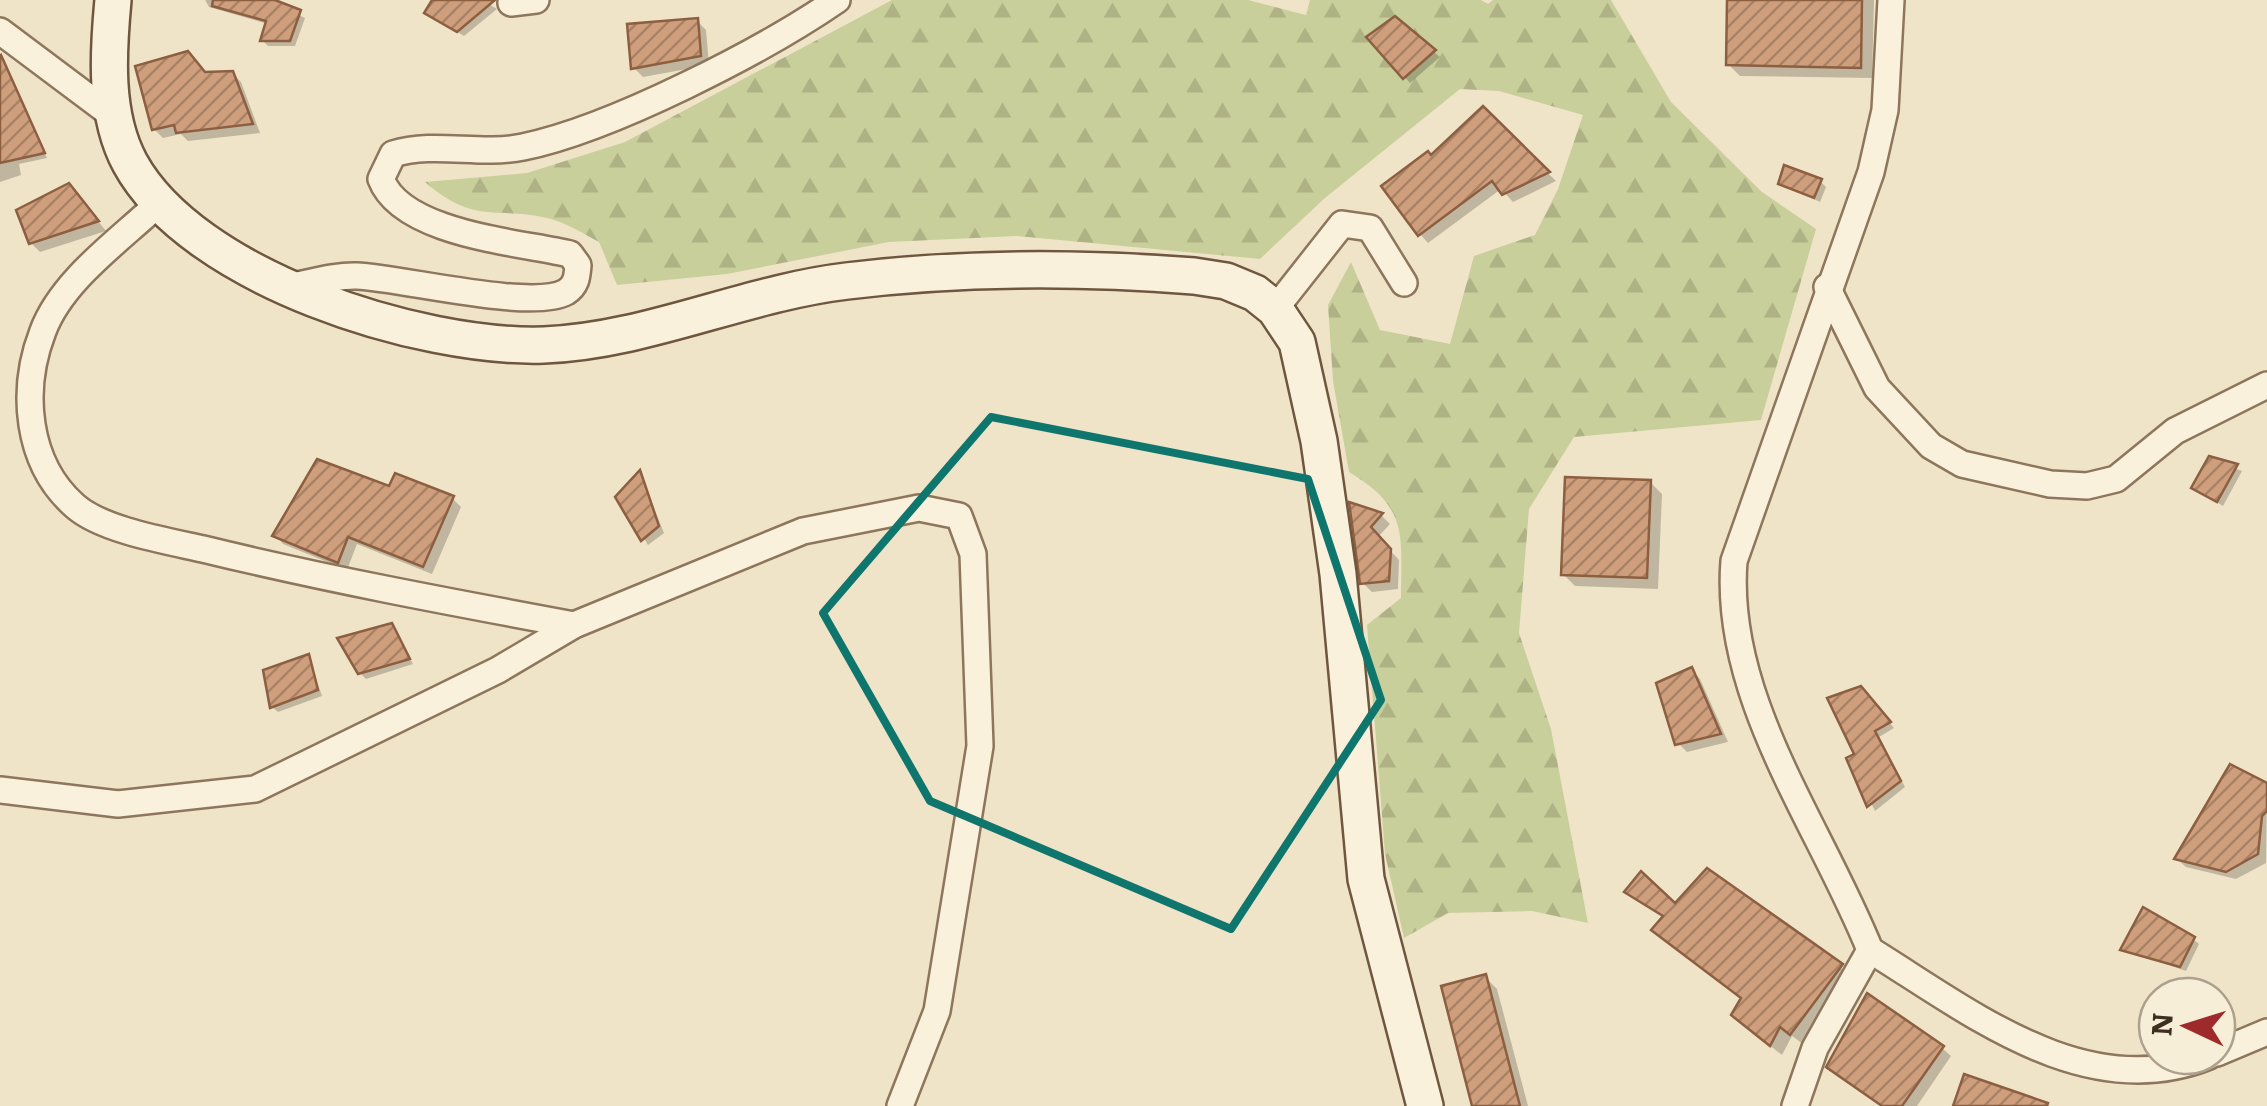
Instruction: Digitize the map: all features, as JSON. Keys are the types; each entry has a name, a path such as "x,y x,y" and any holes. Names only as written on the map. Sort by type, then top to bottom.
{"main road":[{"path":"113,0 108,57 116,118 131,164 159,203 212,244 288,288 410,330 545,345 622,333 840,282 974,270 1194,276 1240,287 1275,309 1297,342 1319,440 1352,692 1366,879 1425,1106"}],"street":[{"path":"288,288 351,276 507,296 541,297 566,292 576,280 578,265 570,254 452,228 399,205 387,194 381,179 393,154 408,149 476,152 556,140 740,56 838,0"},
{"path":"1891,0 1885,110 1851,238 1827,287 1784,425 1734,562 1731,597 1736,640 1790,786 1870,950 2006,1034 2063,1060 2100,1071 2137,1072"},
{"path":"0,31 116,118"},
{"path":"159,203 70,287 43,329 32,373 35,452 50,479 77,508 140,534 230,556 574,626"},
{"path":"1275,309 1342,224 1370,228 1404,284"},
{"path":"1827,287 1877,388 1931,446 1962,464 2050,484 2087,486 2116,479 2175,431 2267,385"},
{"path":"0,790 118,804 255,789 498,670 574,626 803,531 920,508 959,516 974,554 980,746 937,1011 900,1106"},
{"path":"1795,1106 1816,1048 1870,950"},
{"path":"2237,1044 2267,1032"}],"highlighted area":[{"path":"991,417 1308,479 1381,700 1231,929 930,801 823,613"}],"green space":[{"path":"892,0 1248,0 1306,15 1310,0 1481,0 1488,4 1493,0 1611,0 1671,102 1762,192 1816,229 1761,420 1574,437 1529,509 1519,633 1551,729 1588,923 1532,911 1448,913 1404,938 1385,854 1367,625 1401,598 1400,540 1392,511 1368,485 1349,472 1333,381 1328,305 1351,262 1380,330 1450,344 1474,256 1535,235 1558,189 1583,115 1499,91 1460,89 1325,198 1260,259 1017,236 889,242 727,274 617,285 599,242 557,221 460,205 425,182 527,173 625,142"}],"building":[{"path":"213,0 275,0 301,10 290,41 260,41 266,21 212,6"},
{"path":"432,0 495,0 457,32 424,13"},
{"path":"1727,0 1862,0 1861,68 1726,65"},
{"path":"1395,16 1436,50 1403,79 1366,37"},
{"path":"698,18 701,56 631,69 627,24"},
{"path":"188,51 205,72 233,71 253,124 176,133 174,125 152,130 135,66"},
{"path":"0,56 45,153 0,163"},
{"path":"1483,106 1550,172 1502,195 1492,181 1418,236 1381,186 1428,151 1431,155"},
{"path":"1784,165 1822,179 1814,198 1778,184"},
{"path":"69,183 99,221 29,244 16,210"},
{"path":"2209,456 2238,464 2217,502 2191,488"},
{"path":"317,459 389,486 395,473 454,496 423,567 348,537 338,563 272,536"},
{"path":"640,470 659,526 641,541 615,497"},
{"path":"1565,477 1651,480 1647,578 1561,575"},
{"path":"1349,502 1383,513 1371,527 1391,549 1389,581 1360,584"},
{"path":"392,623 410,659 358,674 337,638"},
{"path":"309,654 318,690 270,708 263,670"},
{"path":"1692,667 1721,734 1675,745 1656,683"},
{"path":"1861,686 1891,722 1875,731 1901,781 1867,807 1846,758 1854,754 1827,698"},
{"path":"2230,764 2267,783 2267,811 2262,816 2258,854 2226,872 2174,859"},
{"path":"1707,868 1843,964 1790,1035 1780,1027 1770,1046 1731,1015 1741,998 1651,930 1663,916 1624,892 1641,871 1675,903"},
{"path":"2143,907 2195,937 2180,967 2120,950"},
{"path":"1486,974 1520,1106 1472,1106 1441,986"},
{"path":"1867,993 1944,1046 1902,1106 1882,1106 1826,1067"},
{"path":"1964,1074 2048,1103 2047,1106 1953,1106"}]}
